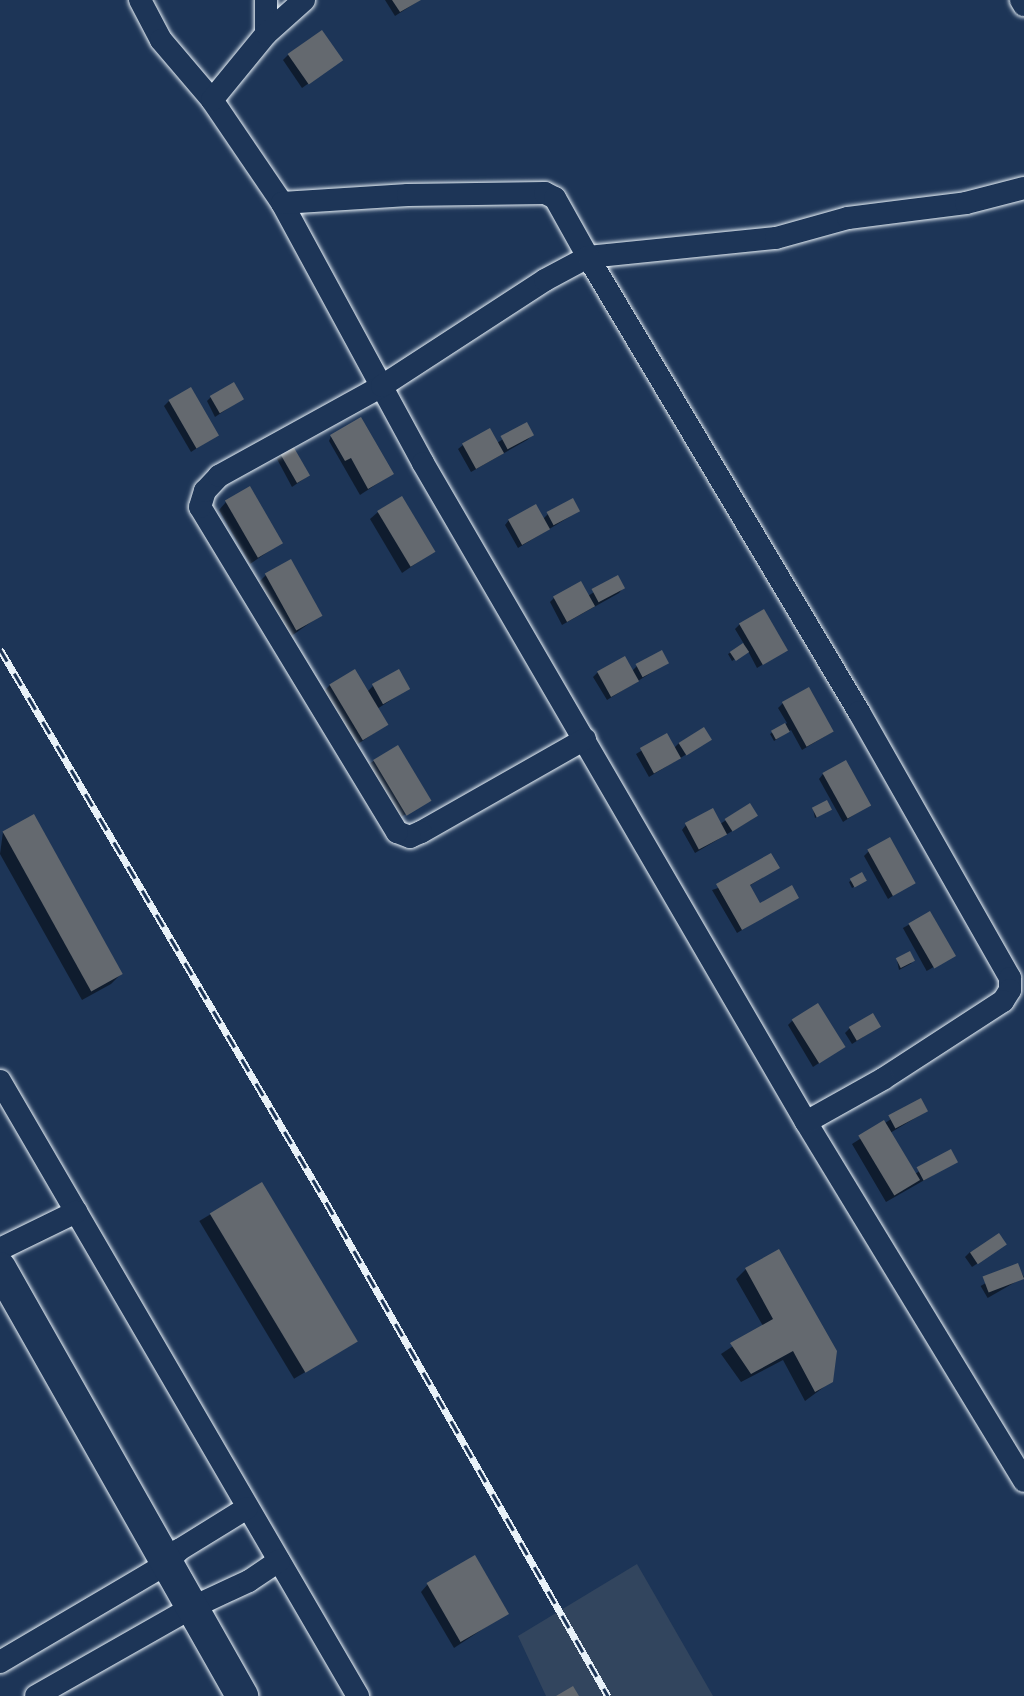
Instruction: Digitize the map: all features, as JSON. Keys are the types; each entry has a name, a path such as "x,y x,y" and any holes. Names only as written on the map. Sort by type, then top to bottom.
{"street":[{"path":"140,0 160,40 212,100 282,203 382,386 806,1122 1024,1481"},
{"path":"266,0 266,34"},
{"path":"212,100 266,34 303,0"},
{"path":"1021,0 1024,5"},
{"path":"585,739 421,832 410,837 397,832 200,507 205,491 219,477 382,386 517,297 588,257 776,237 848,218 966,203 1024,188"},
{"path":"282,203 408,195 545,193 555,198 860,712 1010,978 1010,990 1003,1001 883,1078 806,1122"},
{"path":"0,1081 358,1696"},
{"path":"0,1249 76,1212"},
{"path":"0,1268 165,1564 242,1696"},
{"path":"0,1662 165,1564 179,1550 247,1508"},
{"path":"36,1696 191,1608 249,1581 279,1561"}],"shaded area":[{"path":"637,1564 713,1696 546,1696 518,1636"}],"building":[{"path":"392,0 421,0 400,12"},
{"path":"322,30 343,60 309,84 288,54"},
{"path":"234,382 244,399 220,413 210,396"},
{"path":"191,387 219,435 196,448 168,400"},
{"path":"361,417 394,474 368,489 351,458 345,461 330,435"},
{"path":"527,422 534,435 508,449 501,436"},
{"path":"490,428 504,453 476,469 462,444"},
{"path":"293,446 310,475 297,483 280,454"},
{"path":"250,486 283,543 258,558 225,500"},
{"path":"402,496 435,552 411,567 377,511"},
{"path":"573,498 580,511 554,525 547,512"},
{"path":"536,504 550,529 522,545 508,520"},
{"path":"291,559 323,616 296,630 265,574"},
{"path":"618,575 625,588 599,602 592,589"},
{"path":"581,581 595,606 567,622 553,597"},
{"path":"764,609 788,651 763,665 739,624"},
{"path":"743,643 749,652 736,661 730,652"},
{"path":"662,650 669,663 643,677 636,664"},
{"path":"625,656 639,681 611,697 597,672"},
{"path":"355,669 388,725 363,740 329,684"},
{"path":"399,669 410,689 383,704 372,684"},
{"path":"809,687 834,732 807,747 782,702"},
{"path":"785,723 790,732 776,740 771,731"},
{"path":"704,727 712,740 687,756 679,743"},
{"path":"667,733 681,758 654,773 640,748"},
{"path":"398,745 431,801 407,816 373,760"},
{"path":"846,760 871,805 848,819 822,773"},
{"path":"827,800 832,810 817,818 812,808"},
{"path":"750,803 758,816 733,832 725,819"},
{"path":"713,808 727,834 699,850 685,823"},
{"path":"34,814 123,974 91,992 3,831"},
{"path":"890,837 916,883 893,896 867,850"},
{"path":"771,853 780,868 750,885 760,903 792,885 799,898 742,930 716,884"},
{"path":"862,872 867,881 855,888 850,879"},
{"path":"930,911 956,956 934,969 908,923"},
{"path":"910,951 915,961 901,968 896,958"},
{"path":"818,1003 846,1047 819,1064 792,1019"},
{"path":"873,1013 881,1027 857,1041 849,1027"},
{"path":"921,1098 928,1111 895,1129 888,1115"},
{"path":"884,1120 920,1180 894,1195 858,1135"},
{"path":"951,1149 958,1162 924,1181 917,1167"},
{"path":"262,1182 358,1341 306,1373 210,1213"},
{"path":"999,1233 1007,1245 978,1264 970,1253"},
{"path":"779,1249 837,1351 833,1382 815,1392 793,1351 751,1374 730,1343 773,1319 745,1268"},
{"path":"1018,1263 1024,1279 989,1292 983,1277"},
{"path":"475,1555 509,1614 461,1642 427,1583"},
{"path":"573,1686 579,1696 556,1696"}],"railway":[{"path":"0,649 326,1202 608,1696"}]}
